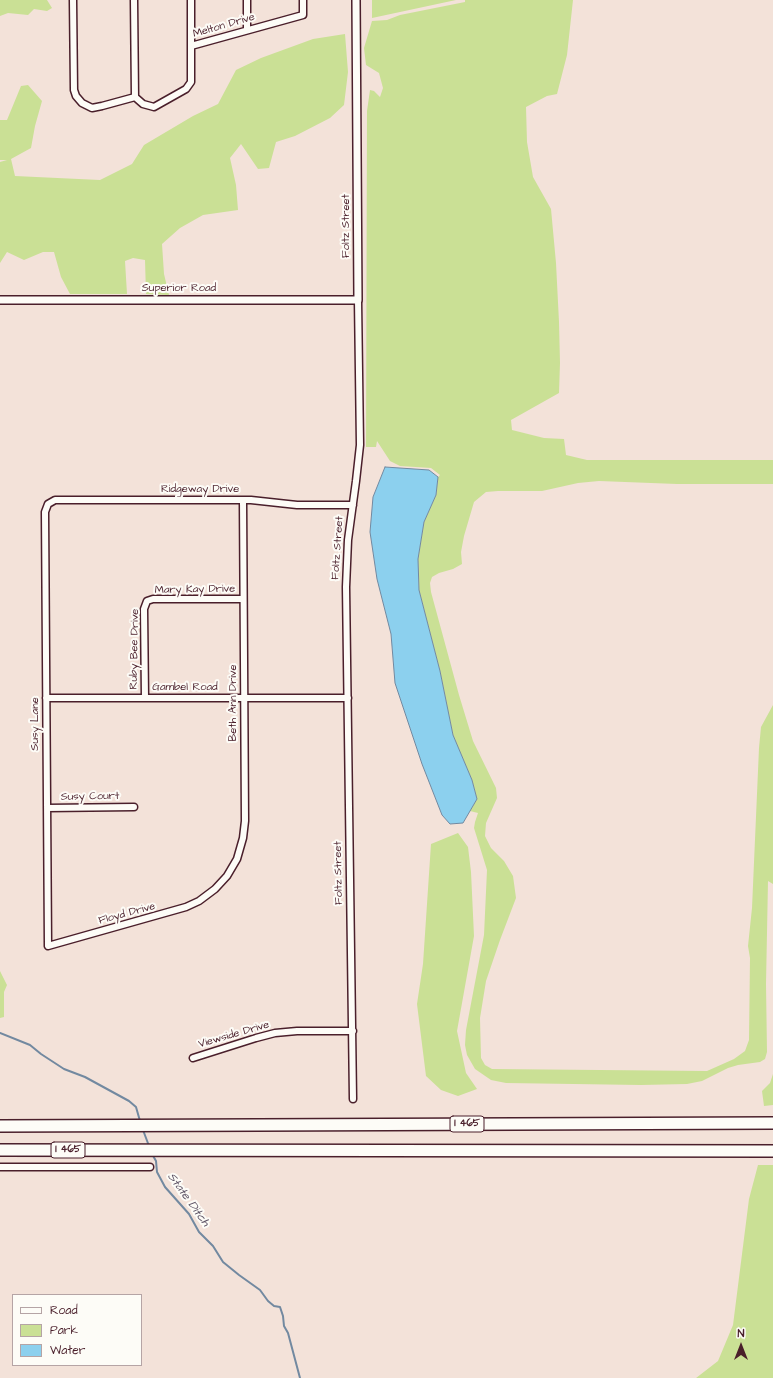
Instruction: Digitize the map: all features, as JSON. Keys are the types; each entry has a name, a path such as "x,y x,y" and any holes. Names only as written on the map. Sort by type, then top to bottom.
{"highway":[{"name":"I 465","path":"0,1126 773,1123"},
{"name":"I 465","path":"0,1150 773,1151"}],"street":[{"path":"73,0 73,87 76,96 80,101 90,107 95,108 135,97 134,0"},
{"path":"191,0 191,46"},
{"path":"247,0 247,30"},
{"name":"Melton Drive","path":"135,97 143,104 154,107 186,89 191,82 191,46 303,15 303,0"},
{"name":"Foltz Street","path":"353,1099 346,571 360,437 356,0"},
{"name":"Superior Road","path":"0,300 358,300"},
{"name":"Ridgeway Drive","path":"48,504 55,500 251,500 297,505 353,505"},
{"name":"Beth Ann Drive","path":"209,894 219,885 233,867 240,852 245,822 243,500"},
{"name":"Susy Lane","path":"48,504 45,512 48,946"},
{"name":"Mary Kay Drive","path":"147,602 153,599 243,599"},
{"name":"Ruby Bee Drive","path":"145,698 144,607 147,602"},
{"name":"Gambel Road","path":"46,698 348,698"},
{"name":"Susy Court","path":"47,808 134,806"},
{"name":"Floyd Drive","path":"48,946 178,910 199,901 209,894"},
{"name":"Viewside Drive","path":"193,1058 275,1033 297,1031 353,1031"},
{"path":"0,1167 150,1167"}],"green space":[{"path":"0,0 47,0 52,8 47,11 34,9 28,15 8,13 0,16"},
{"path":"372,0 456,0 372,18"},
{"path":"465,0 573,0 567,55 557,94 547,96 526,107 527,142 533,177 551,209 559,322 559,393 511,420 512,430 544,438 564,439 566,455 587,460 773,460 773,484 677,484 599,481 578,483 542,491 486,492 474,502 464,536 461,552 462,564 432,577 430,583 431,592 459,695 473,741 496,788 497,798 486,823 485,836 491,848 504,861 513,876 516,898 486,981 480,1018 481,1058 485,1065 492,1069 707,1071 734,1059 745,1051 749,1040 750,958 748,946 752,908 759,748 761,727 773,705 773,884 768,881 766,984 767,1052 765,1059 760,1062 728,1068 702,1081 687,1084 641,1085 506,1083 491,1080 475,1069 467,1055 465,1045 466,1030 484,935 487,870 474,828 478,813 470,811 477,799 472,780 453,735 440,671 419,590 418,559 424,522 436,495 438,477 440,475 431,468 400,466 390,461 377,441 376,447 366,447 367,111 370,90 374,91 380,97 383,88 379,73 366,65 364,48 372,21 387,20 400,15 465,2"},
{"path":"345,34 348,72 344,105 330,118 295,136 276,142 269,168 258,169 241,144 230,158 236,185 238,210 203,215 180,228 162,244 164,274 169,295 146,294 145,260 133,258 125,261 127,294 70,294 61,277 54,252 43,252 24,260 7,252 0,263 0,162 7,160 0,160 0,120 7,120 21,86 28,85 42,101 31,148 11,159 15,176 100,180 132,164 144,145 193,116 218,104 236,70 261,58 313,39"},
{"path":"458,833 468,847 471,872 474,936 457,1031 466,1073 477,1089 458,1096 441,1090 426,1076 417,1004 423,964 431,844"},
{"path":"0,971 7,985 4,992 4,1017 0,1018"},
{"path":"773,1074 773,1105 764,1106 762,1091 770,1083"},
{"path":"758,1165 773,1165 773,1378 696,1378 718,1361 733,1325 749,1199"}],"water":[{"path":"385,467 429,470 438,477 436,495 424,522 418,559 419,590 440,671 453,735 472,780 477,799 463,823 450,824 442,815 422,764 395,683 391,634 377,579 370,532 373,497"}],"waterway":[{"name":"State Ditch","path":"0,1033 30,1045 64,1069 85,1077 129,1101 136,1107 140,1121"},
{"name":"State Ditch","path":"143,1130 149,1146"},
{"name":"State Ditch","path":"152,1154 156,1161 157,1172 165,1187 189,1214 199,1232 213,1246 223,1262 260,1290 268,1301 274,1306 280,1307 284,1326 288,1333 300,1378"}]}
